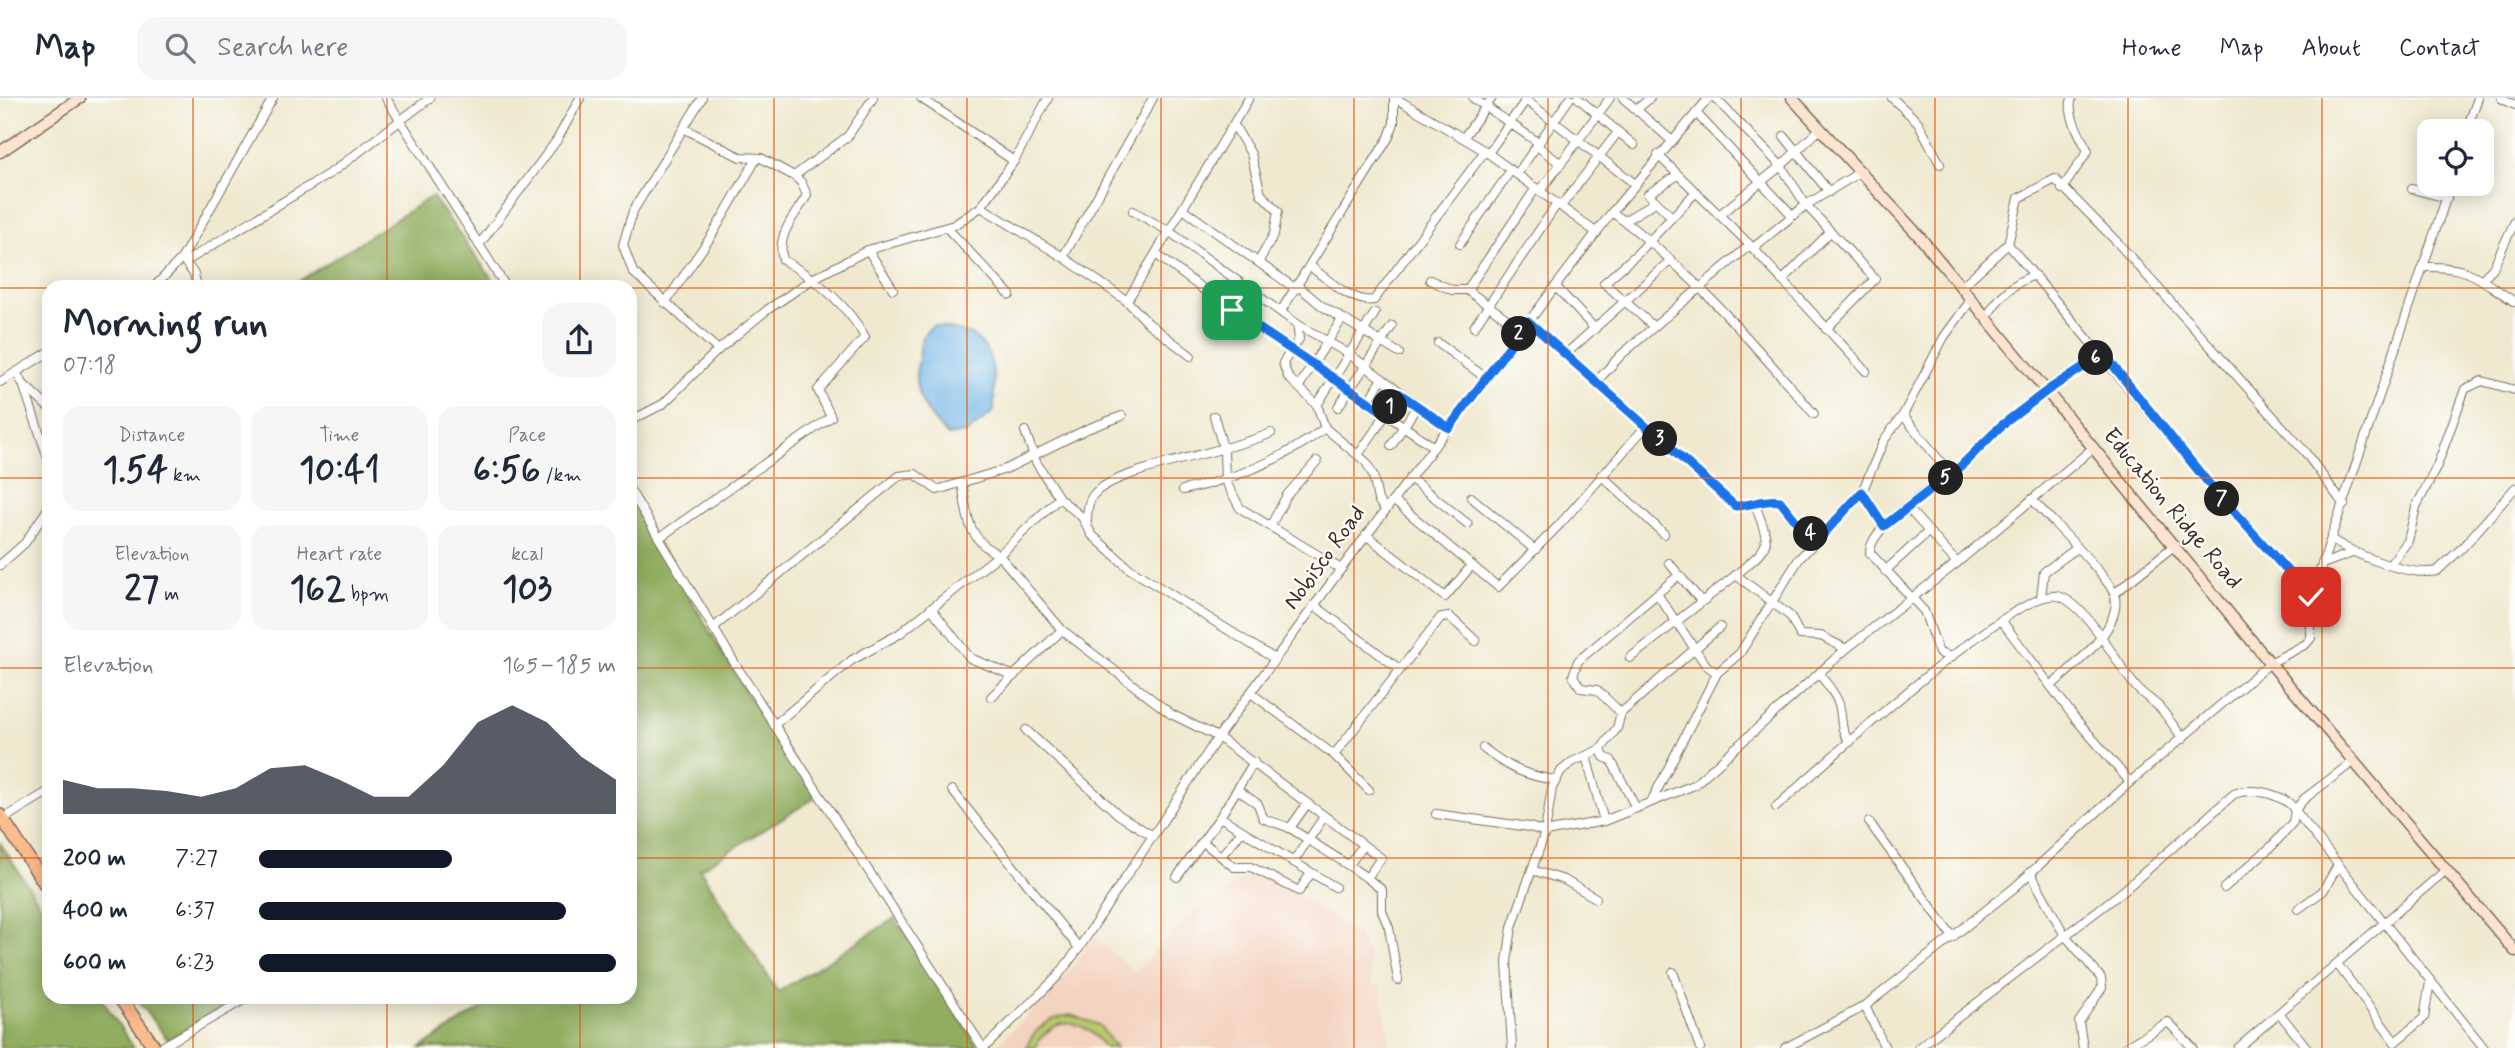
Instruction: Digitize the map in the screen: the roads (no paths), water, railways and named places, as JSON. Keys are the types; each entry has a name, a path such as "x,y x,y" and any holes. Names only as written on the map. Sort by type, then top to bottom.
{"highway":[{"path":"1,817 42,879"},
{"path":"124,1004 157,1048"}],"main road":[{"path":"0,152 80,98"},
{"name":"Education Ridge Road","path":"1792,98 1862,171 1961,287 2270,663 2513,945"}],"street":[{"path":"184,260 273,98"},
{"path":"386,98 502,280"},
{"path":"162,280 184,260 335,170 430,98"},
{"path":"479,245 557,140 580,98"},
{"path":"702,98 633,211 623,245 634,272 718,350"},
{"path":"794,176 848,136 873,98"},
{"path":"921,98 1014,161"},
{"path":"637,417 663,404 718,350 767,310 814,278 868,250 947,228 981,207 1014,161 1048,98"},
{"path":"1063,257 1153,98"},
{"path":"1127,301 1249,98"},
{"path":"1281,312 1389,138 1394,123 1394,98 1464,137 1597,233"},
{"path":"1474,98 1561,164"},
{"path":"1464,137 1492,98"},
{"path":"1460,244 1538,144 1570,98"},
{"path":"1578,98 1634,145"},
{"path":"1467,290 1538,190 1579,142 1610,98"},
{"path":"1623,98 1671,140"},
{"path":"1636,110 1650,98"},
{"path":"1892,98 1918,122 1940,164"},
{"path":"2062,189 2088,151 2077,130 2070,103 2072,98"},
{"path":"2470,119 2478,98"},
{"path":"2501,98 2515,105"},
{"path":"1310,266 1338,287 1365,300 1374,300 1525,99 1637,185 1672,217"},
{"path":"1709,99 1781,166 1805,205 1875,279 1826,329"},
{"name":"Nobisco Road","path":"984,1048 1057,977 1079,948 1218,737 1385,509 1612,212 1637,185 1658,155 1709,99"},
{"path":"1696,113 1792,215"},
{"path":"1234,125 1251,154 1261,194 1278,211 1274,234 1259,261"},
{"path":"1719,215 1781,166 1821,128"},
{"path":"659,538 831,417 818,390 866,337 838,301 814,278 783,260 781,241 790,220 807,195 801,182 757,158 740,157 685,129"},
{"path":"1474,327 1559,205 1618,132"},
{"path":"1784,136 1829,192"},
{"path":"1658,155 1752,246 1866,371"},
{"path":"665,303 712,235 757,158"},
{"path":"1597,381 1653,327 1752,246 1805,205 1862,171"},
{"path":"1648,194 1678,175"},
{"path":"1961,287 2008,244 2019,198 2055,179 2116,241 2305,452 2344,505"},
{"path":"1785,1048 1865,1006 2031,872 2130,782 2270,663 2306,644 2311,638 2311,597 2446,198 2412,189"},
{"path":"1653,327 1628,302 1603,286 1696,192"},
{"path":"1626,220 1652,204"},
{"path":"981,207 1063,257 1127,301 1148,323 1191,356"},
{"path":"1133,211 1170,232 1297,324 1349,354 1449,428"},
{"path":"1187,212 1342,319 1399,353"},
{"path":"1612,212 1651,239 1690,276 1814,414"},
{"path":"2483,278 2493,268 2515,221"},
{"path":"947,228 1010,295"},
{"path":"1782,281 1830,232"},
{"path":"2008,244 2100,356 2111,363 2214,490 2311,597"},
{"path":"868,250 893,289"},
{"path":"1157,255 1434,447"},
{"path":"184,260 195,280"},
{"path":"1567,353 1628,302 1671,260"},
{"path":"2424,267 2449,266 2483,278 2515,302"},
{"path":"1986,318 2007,292 2020,281 2035,275"},
{"path":"1430,280 1452,290 1467,290 1522,330"},
{"path":"1558,289 1595,329"},
{"path":"1651,802 1717,673 1740,653 1799,559 1862,492 1884,439 1903,415 1944,337 1971,300"},
{"path":"1317,405 1332,377 1375,313"},
{"path":"1301,383 1342,319"},
{"path":"1528,321 1567,353 1735,506 1755,505 1769,499 1780,501 1796,521 1818,540"},
{"path":"1297,324 1301,333 1283,363 1285,370 1317,405 1325,428 1366,462 1373,475 1378,500 1385,509"},
{"path":"1338,407 1392,327"},
{"path":"1438,342 1486,378"},
{"path":"0,382 42,356"},
{"path":"1937,668 1939,653 1924,611 1885,571 1870,553 1870,548 1884,526 1951,475 2002,425 2048,390 2100,356"},
{"path":"16,372 23,384 42,440"},
{"path":"1368,402 1381,380"},
{"path":"2391,563 2408,541 2416,507 2437,466 2465,389 2482,381 2515,390"},
{"path":"23,384 42,402"},
{"path":"1358,455 1400,394"},
{"path":"1391,446 1417,406"},
{"path":"1903,415 1951,475"},
{"path":"713,628 899,476 915,474 937,490 1006,469 1087,429 1122,416"},
{"path":"1214,416 1224,451 1225,480 1240,508 1341,569"},
{"path":"1394,500 1498,587 1535,550 1646,426"},
{"path":"1183,490 1225,480 1284,456 1325,428"},
{"path":"1025,431 1034,456 1059,498 1087,525 1092,535 1130,569 1275,659"},
{"path":"1087,525 1089,502 1103,486 1133,472 1224,451 1270,433"},
{"path":"1436,814 1530,827 1545,832 1604,821 1693,785 1775,711 1820,675 1846,649 1957,563 2093,448"},
{"path":"1271,525 1287,495 1317,461"},
{"path":"1601,475 1664,534"},
{"path":"1410,478 1468,524"},
{"path":"962,482 969,529 989,551 999,555 1062,630 1171,714 1218,737 1381,858 1367,878"},
{"path":"2332,540 2352,552 2411,571 2437,571 2462,548 2515,488"},
{"path":"1862,492 1884,526"},
{"path":"774,725 852,660 899,634 999,555 1059,498"},
{"path":"1471,498 1535,550"},
{"path":"2032,499 2115,593 2115,609 2092,649 2051,686"},
{"path":"637,502 774,725 984,1048"},
{"path":"1630,658 1765,550 1768,539 1755,505"},
{"path":"1907,507 1957,563"},
{"path":"0,565 25,543 42,518"},
{"path":"1885,571 1928,531"},
{"path":"1366,535 1445,597 1472,565"},
{"path":"2115,593 2175,545"},
{"path":"2040,597 2043,572 2077,548"},
{"path":"2322,564 2352,552"},
{"path":"1670,563 1701,601"},
{"path":"1620,713 1597,690 1581,688 1573,676 1578,661 1679,575"},
{"path":"1737,575 1758,594 1772,601 1790,616 1800,635 1821,636 1846,649"},
{"path":"1657,594 1706,664 1717,673"},
{"path":"1776,807 1937,668 2001,620 2040,597 2058,596 2070,602 2100,636 2139,691 2161,709 2183,739"},
{"path":"1314,606 1398,668"},
{"path":"931,608 970,658 1014,676"},
{"path":"1334,755 1398,668 1445,615 1476,641"},
{"path":"2001,620 2130,782"},
{"path":"1512,1048 1507,961 1512,927 1545,832 1556,780 1562,771 1601,750 1617,728 1620,713 1720,627"},
{"path":"991,697 1062,630"},
{"path":"1939,653 1952,657"},
{"path":"1820,675 1836,696 1840,708 1841,731 1850,742"},
{"path":"1251,693 1334,755 1370,790"},
{"path":"1026,730 1119,815 1153,836"},
{"path":"1483,748 1509,769 1533,777 1556,780"},
{"path":"1601,750 1604,757 1611,760 1636,808"},
{"path":"1586,756 1604,821"},
{"path":"2224,888 2273,845 2293,822 2295,810 2304,799 2354,761"},
{"path":"1177,877 1220,817 1254,762"},
{"path":"951,790 1079,948"},
{"path":"1238,790 1258,804 1263,818 1290,828 1349,865 1382,890 1382,911 1389,928 1398,980"},
{"path":"1919,1048 1959,1015 1996,992 2064,934 2122,892 2234,794 2241,791 2277,795 2295,810 2484,1048"},
{"path":"1,817 42,794"},
{"path":"1290,828 1307,804"},
{"path":"1220,817 1335,887"},
{"path":"1293,862 1324,817"},
{"path":"1869,822 1953,937"},
{"path":"1222,855 1242,831"},
{"path":"1203,842 1234,866 1251,867 1299,891 1311,873"},
{"path":"1349,865 1363,845"},
{"path":"2298,909 2323,891 2338,865"},
{"path":"1532,870 1564,880 1596,898"},
{"path":"2238,1048 2446,870"},
{"path":"2031,872 2064,934 2096,971 2102,984 2079,1023 2083,1048"},
{"path":"2338,965 2395,1042 2424,1018 2430,982"},
{"path":"1673,972 1700,1048"},
{"path":"157,1048 236,1004"},
{"path":"1865,1006 1885,1048"},
{"path":"2280,1014 2307,1048"},
{"path":"2124,1048 2168,1022 2193,1048"}],"water":[{"path":"934,325 971,335 980,342 990,359 994,380 994,411 967,433 948,436 931,416 918,391 916,372 921,343 926,332"}]}
